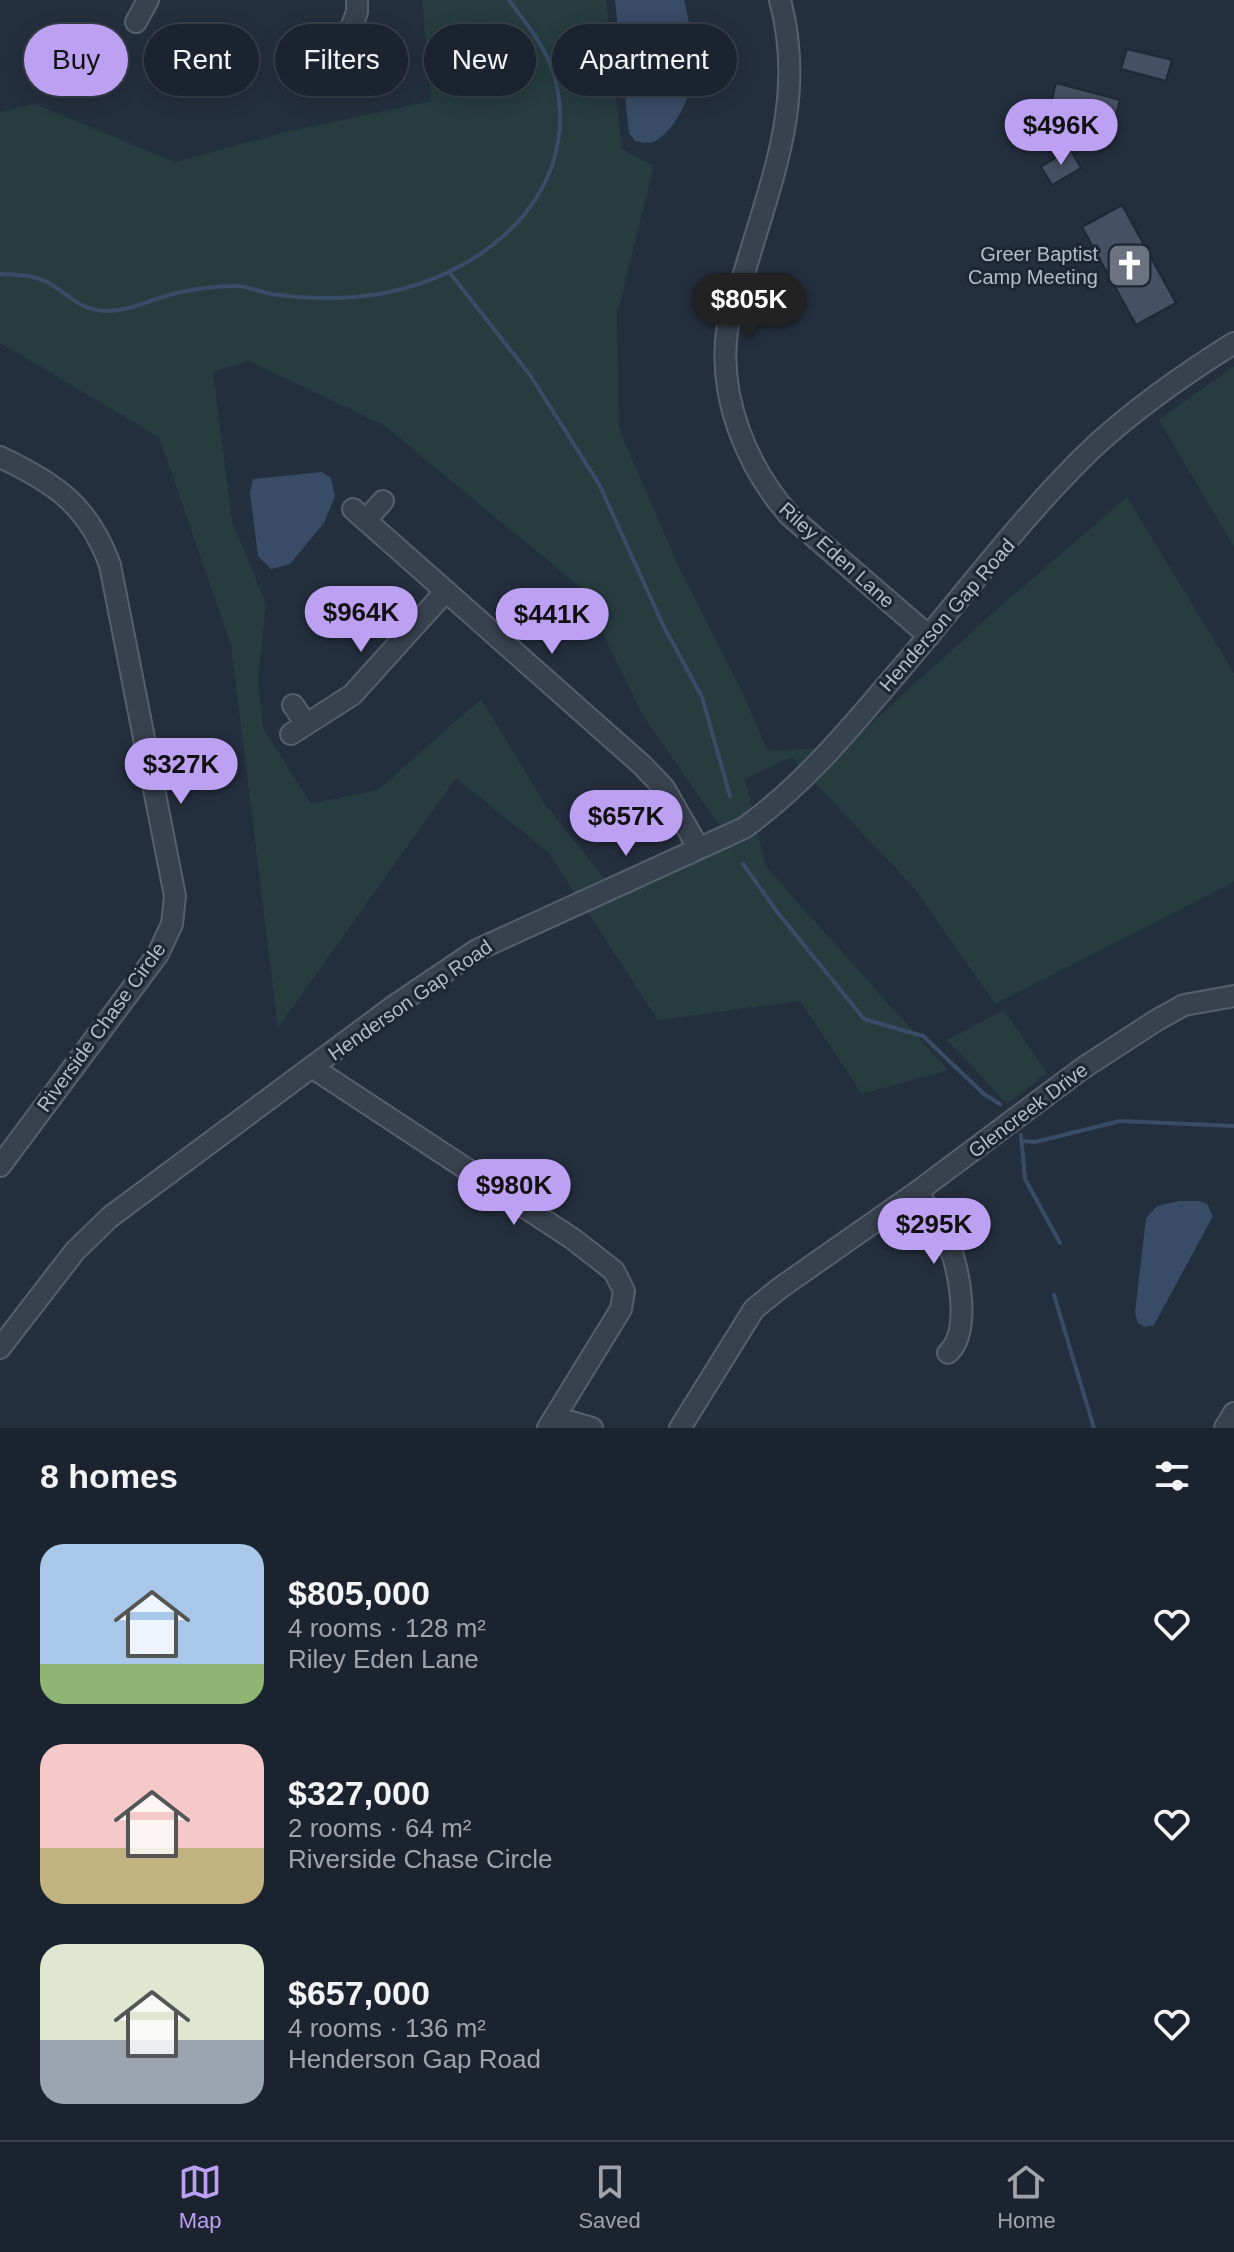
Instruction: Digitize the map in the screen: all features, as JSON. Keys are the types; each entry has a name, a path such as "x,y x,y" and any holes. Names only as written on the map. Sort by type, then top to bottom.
{"street":[{"path":"136,22 148,0"},
{"path":"352,24 357,0"},
{"name":"Riley Eden Lane","path":"780,0 787,25 791,72 785,137 727,331 731,397 741,437 772,496 790,516 929,636"},
{"name":"Henderson Gap Road","path":"0,1348 75,1251 110,1217 394,1006 477,950 744,828 798,786 1054,490 1096,446 1175,382 1234,343"},
{"name":"Riverside Chase Circle","path":"0,457 63,492 80,510 103,545 110,565 175,896 172,924 158,954 0,1166"},
{"path":"383,501 359,514 642,765 664,788 698,847"},
{"path":"293,705 298,729 352,695 446,591"},
{"name":"Glencreek Drive","path":"680,1428 754,1309 1083,1068 1184,1005 1234,996"},
{"path":"313,1068 573,1239 619,1277 624,1291 621,1309 552,1422 592,1428"},
{"path":"917,1192 946,1236 959,1277 962,1314 953,1349 948,1353"},
{"path":"1225,1428 1234,1413"}],"green space":[{"path":"422,0 606,0 609,24 552,24 552,96 616,96 622,149 654,166 617,315 619,429 679,567 746,700 767,750 844,748 1127,497 1234,673 1234,882 995,1004 915,889 791,757 745,779 766,867 948,1070 862,1094 800,1001 658,1020 548,852 456,778 278,1028 231,645 159,437 0,343 0,112 35,104 175,162 286,132 431,101 431,96 536,96 536,24 424,24","holes":["249,361 385,426 580,587 642,714 719,825 605,879 545,804 481,699 378,790 311,804 263,728 258,680 266,604 232,521 213,372"]},
{"path":"1234,366 1234,547 1159,420"},
{"path":"1004,1010 1047,1073 1007,1104 947,1040"}],"water":[{"path":"615,0 684,0 689,24 618,24"},
{"path":"625,96 688,96 674,123 660,138 644,143 635,141 629,133"},
{"path":"322,472 331,478 335,496 324,523 290,564 271,569 258,556 250,492 253,479"},
{"path":"1179,1201 1207,1204 1213,1216 1154,1325 1145,1327 1138,1323 1135,1313 1146,1218 1157,1206"}],"building":[{"path":"1127,49 1172,60 1166,81 1121,69"},
{"path":"1056,83 1120,100 1113,128 1049,112"},
{"path":"1070,149 1081,168 1052,185 1041,167"},
{"name":"Greer Baptist Camp Meeting","path":"1122,205 1176,303 1136,325 1082,227"}],"waterway":[{"path":"0,274 41,279 82,305 106,311 198,289 240,286 292,296 356,297 398,290 439,276 476,256 509,231 535,199 553,163 560,123 555,78 536,37 509,0"},
{"path":"450,273 530,375 599,484 663,625 702,697 730,796"},
{"path":"743,864 778,913 864,1019 923,1036 984,1094 1000,1104"},
{"path":"1022,1141 1035,1142 1120,1121 1234,1126"},
{"path":"1021,1135 1025,1179 1060,1243"},
{"path":"1054,1295 1094,1428"}],"place":[{"name":"Greer Baptist Camp Meeting","path":"1129,265"}]}
